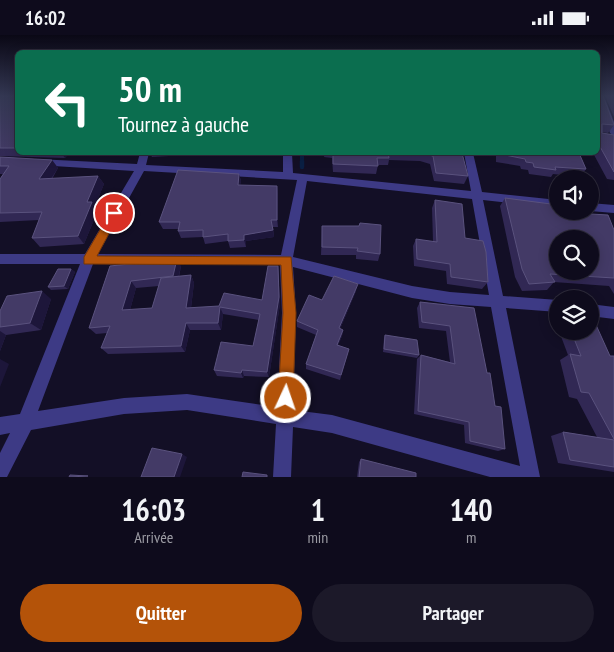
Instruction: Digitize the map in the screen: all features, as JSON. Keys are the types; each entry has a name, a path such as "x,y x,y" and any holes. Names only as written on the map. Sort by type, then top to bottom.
{"street":[{"path":"606,117 611,136"},
{"path":"288,155 288,176"},
{"path":"469,155 531,477"},
{"path":"0,472 24,423 88,261 142,159"},
{"path":"28,161 142,159 477,197 549,203"},
{"path":"282,477 289,313 286,260 303,178"},
{"path":"599,208 614,209"},
{"path":"0,259 88,261 286,260 412,292 498,303 549,306"},
{"path":"599,311 614,313"},
{"path":"0,426 124,406 187,402 285,415 332,424 524,477"}],"building":[{"path":"0,117 15,117 15,148 0,148"},
{"path":"600,117 611,117 614,125 602,124 602,133 614,135 614,172 600,147"},
{"path":"333,155 388,155 389,158 377,158 378,166 333,164"},
{"path":"428,155 463,155 468,176 436,173 433,156"},
{"path":"505,155 580,155 586,169 555,167 556,170 534,167 533,163 526,162 525,159"},
{"path":"0,157 52,160 39,179 98,176 87,202 92,202 78,236 32,238 42,212 0,213 0,179 9,166 0,166"},
{"path":"178,170 239,174 238,185 277,186 277,220 271,220 273,230 244,235 244,240 228,241 228,234 203,237 203,230 178,231 180,222 159,222"},
{"path":"505,198 549,204 549,220 599,220 599,214 608,215 614,230 614,278 599,277 599,230 549,230 549,280 554,280 555,282 529,284 522,269"},
{"path":"435,200 462,204 465,238 483,241 486,252 488,282 451,277 450,264 417,259 416,239 437,242"},
{"path":"360,223 381,225 380,254 357,251 358,248 322,247 322,226 359,226"},
{"path":"177,259 173,276 131,281 122,310 152,308 161,278 191,275 186,308 219,306 224,293 262,300 268,266 278,266 279,297 267,372 242,370 241,373 214,370 221,342 253,346 260,314 220,307 218,323 186,323 181,346 101,348 110,326 89,328 110,266"},
{"path":"58,269 71,269 64,286 48,287"},
{"path":"334,276 358,284 339,328 343,330 337,345 349,349 341,375 306,364 318,330 297,321 309,295 322,300"},
{"path":"42,291 30,323 0,327 0,311 7,296"},
{"path":"420,302 474,308 487,373 490,373 495,406 501,407 505,449 470,441 469,422 418,411 421,355 455,364 450,326 422,322"},
{"path":"599,332 610,356 614,356 614,439 589,393 581,392 570,354 581,356 575,340 599,340"},
{"path":"385,335 417,340 419,355 384,349"},
{"path":"563,432 614,440 614,467 570,460"},
{"path":"152,448 182,454 174,477 141,477"},
{"path":"361,459 416,473 416,477 359,477"},
{"path":"243,472 267,475 267,477 242,477"},
{"path":"70,475 88,476 69,477"}],"waterway":[{"path":"302,155 302,167"}],"route":[{"path":"114,213 88,261 286,260 289,313 286,398"}]}
